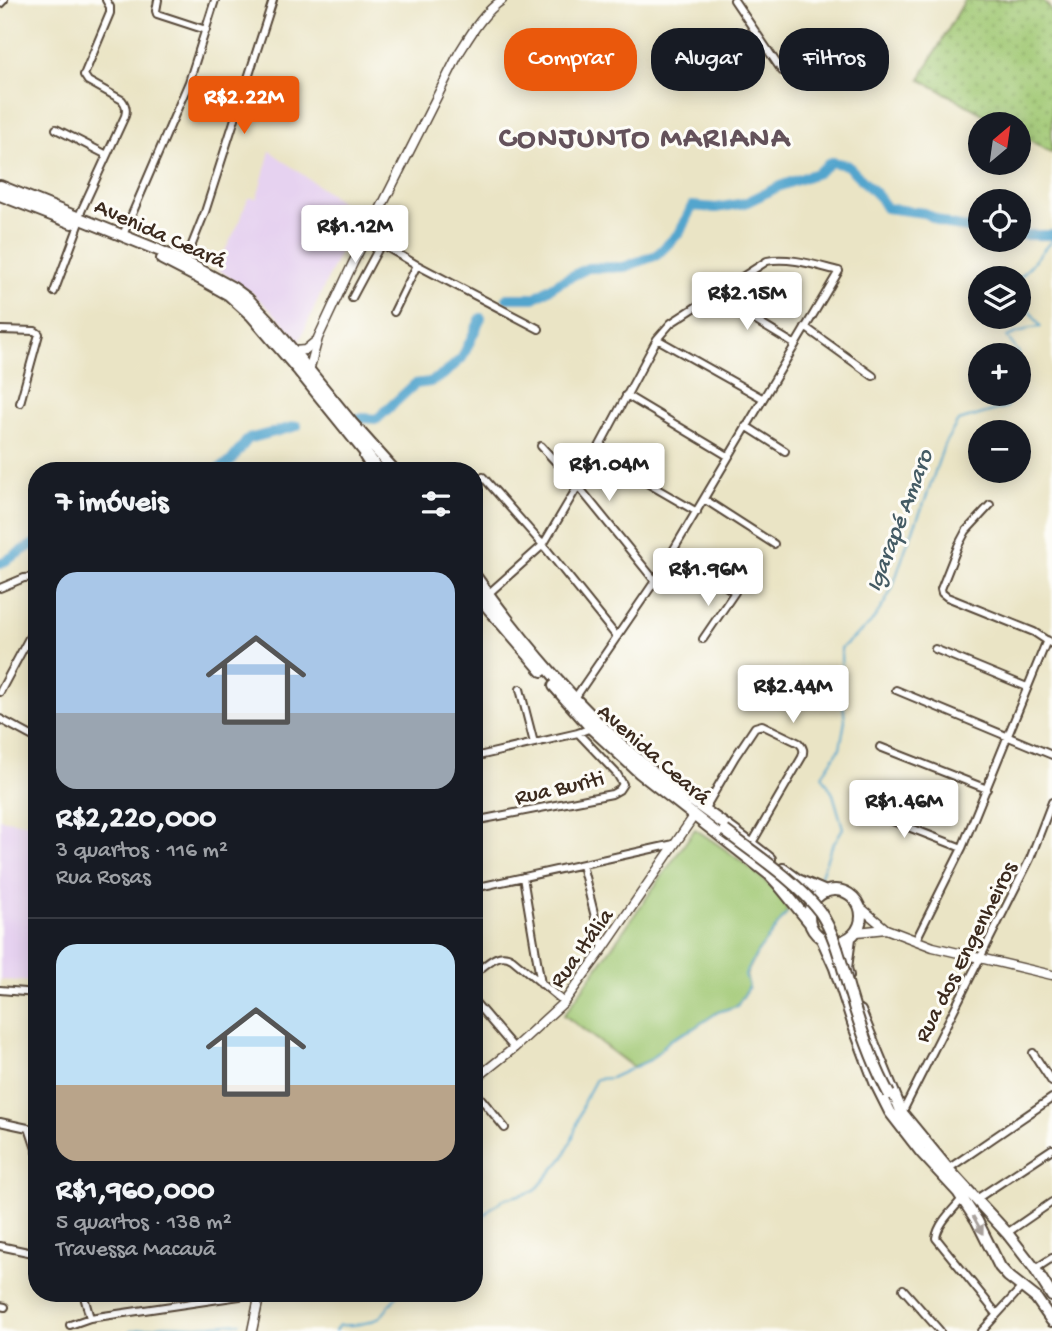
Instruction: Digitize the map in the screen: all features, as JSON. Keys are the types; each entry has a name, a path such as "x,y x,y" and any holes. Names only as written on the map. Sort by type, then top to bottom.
{"main road":[{"name":"Avenida Ceará","path":"0,186 156,256 229,295 251,314 367,454 379,462"},
{"name":"Avenida Ceará","path":"0,195 124,236 185,262 233,288 248,299 294,351 383,462"},
{"name":"Avenida Ceará","path":"483,599 604,729 779,884 810,923"},
{"name":"Avenida Ceará","path":"483,600 591,728 639,773 702,813"},
{"path":"702,813 813,903 834,940 868,1046 889,1094 948,1169 1010,1238 1052,1296"},
{"path":"702,813 751,844 798,880 826,892"},
{"path":"902,1111 862,1017 846,968 853,935 862,918 860,907 845,891 826,892 812,904 810,923 814,932 822,939 835,968 875,1082 890,1112 962,1199 1000,1267 1036,1298 1052,1321"},
{"path":"822,939 836,942 853,935"},
{"path":"993,1254 1010,1238"},
{"path":"1019,1285 1035,1269"}],"street":[{"path":"0,4 4,0"},
{"path":"158,0 157,14 206,30"},
{"path":"124,236 189,82 215,0"},
{"path":"185,262 205,212 273,0"},
{"path":"309,371 318,338 366,235 459,53 477,25 502,0"},
{"path":"734,0 779,67"},
{"path":"54,292 78,222 125,116 126,104 122,100 88,81 84,75 110,13 107,1"},
{"path":"189,82 242,98"},
{"path":"56,129 107,155"},
{"path":"366,235 416,265 539,328"},
{"path":"352,298 381,244"},
{"path":"483,594 543,545 657,339 671,323 767,261 776,259 839,271 655,581 575,698"},
{"path":"394,312 416,265"},
{"path":"715,296 794,344"},
{"path":"805,327 873,376"},
{"path":"0,330 38,333 20,402"},
{"path":"294,351 306,350 318,338"},
{"path":"657,339 762,398"},
{"path":"626,395 728,456"},
{"path":"746,426 785,451"},
{"name":"Avenida Ceará","path":"349,431 366,462"},
{"path":"541,446 578,486 655,581"},
{"path":"595,453 697,512"},
{"path":"484,477 618,638"},
{"path":"704,499 774,544"},
{"path":"916,940 962,848 1027,687 1050,642 1034,632 942,593 941,589 966,531 990,505"},
{"path":"672,552 735,592 703,639"},
{"path":"0,588 28,578"},
{"path":"0,692 28,640"},
{"path":"935,649 1027,687"},
{"path":"520,689 534,743"},
{"path":"896,690 1052,755"},
{"path":"0,719 28,734"},
{"path":"702,813 755,727 762,725 799,743 803,747 802,757 751,844"},
{"path":"483,755 591,728"},
{"name":"Rua Buriti","path":"483,819 620,790 623,784 617,774 578,733"},
{"path":"880,747 987,789"},
{"name":"Rua dos Engenheiros","path":"902,1111 1030,859 1052,802"},
{"path":"857,807 962,848"},
{"name":"Rua Itália","path":"483,1073 564,1002 674,844 702,813"},
{"path":"483,886 674,844"},
{"path":"582,865 603,949"},
{"path":"523,877 541,984"},
{"path":"860,907 886,929 933,947 1052,975"},
{"path":"853,935 886,929"},
{"path":"483,967 497,957 505,955 564,1002"},
{"path":"0,990 28,992"},
{"path":"483,1012 514,1048"},
{"path":"1033,1053 1052,1082"},
{"path":"948,1169 1052,1098"},
{"path":"483,1101 505,1128"},
{"path":"0,1122 28,1128"},
{"path":"975,1200 1052,1149"},
{"path":"962,1199 940,1227 936,1238 997,1314"},
{"path":"1010,1238 1052,1202"},
{"path":"0,1236 1,1246 28,1252"},
{"path":"1035,1269 1052,1258"},
{"path":"982,1331 1019,1285"},
{"path":"903,1289 940,1331"},
{"path":"86,1302 90,1318"},
{"path":"70,1325 90,1318 199,1302"},
{"path":"252,1331 258,1302"}],"shaded area":[{"path":"270,151 357,214 299,342 282,321 252,293 216,268 238,225 248,198 257,198"},
{"path":"0,819 28,824 28,982 0,980"}],"green space":[{"path":"965,0 1043,0 1052,11 1052,153 1031,141 1031,112 979,112 920,79"},
{"path":"695,829 763,879 784,903 787,913 757,953 746,975 749,987 737,1006 718,1012 670,1040 650,1060 633,1067 564,1015"}],"waterway":[{"path":"507,298 534,298 588,268 624,267 657,255 680,232 692,206 716,208 745,203 780,186 817,173 831,162 847,165 880,198 886,208 924,213 949,225 968,228"},
{"path":"1031,235 1052,235"},
{"name":"Igarapé Amaro","path":"1030,266 1052,240"},
{"name":"Igarapé Amaro","path":"1031,312 1041,327 1031,328"},
{"path":"350,420 377,419 415,384 430,382 443,375 462,358 481,318"},
{"name":"Igarapé Amaro","path":"1012,343 1007,337 1027,329"},
{"name":"Igarapé Amaro","path":"820,878 830,850 843,828 833,794 822,775 840,748 845,721 841,648 870,624 892,589 944,445 958,421 1007,406"},
{"path":"229,462 248,439 297,426"},
{"path":"0,564 28,547"},
{"name":"Igarapé Amaro","path":"483,1217 504,1199 535,1191 564,1157 584,1101 596,1079 611,1078 650,1060 670,1040 718,1012 737,1006 749,987 745,975 757,953 787,913"},
{"name":"Igarapé Amaro","path":"335,1331 339,1325 362,1324 378,1318 392,1302"},
{"name":"Igarapé Amaro","path":"130,1331 164,1325 240,1323"}],"district":[{"name":"CONJUNTO MARIANA","path":"645,136"}]}
